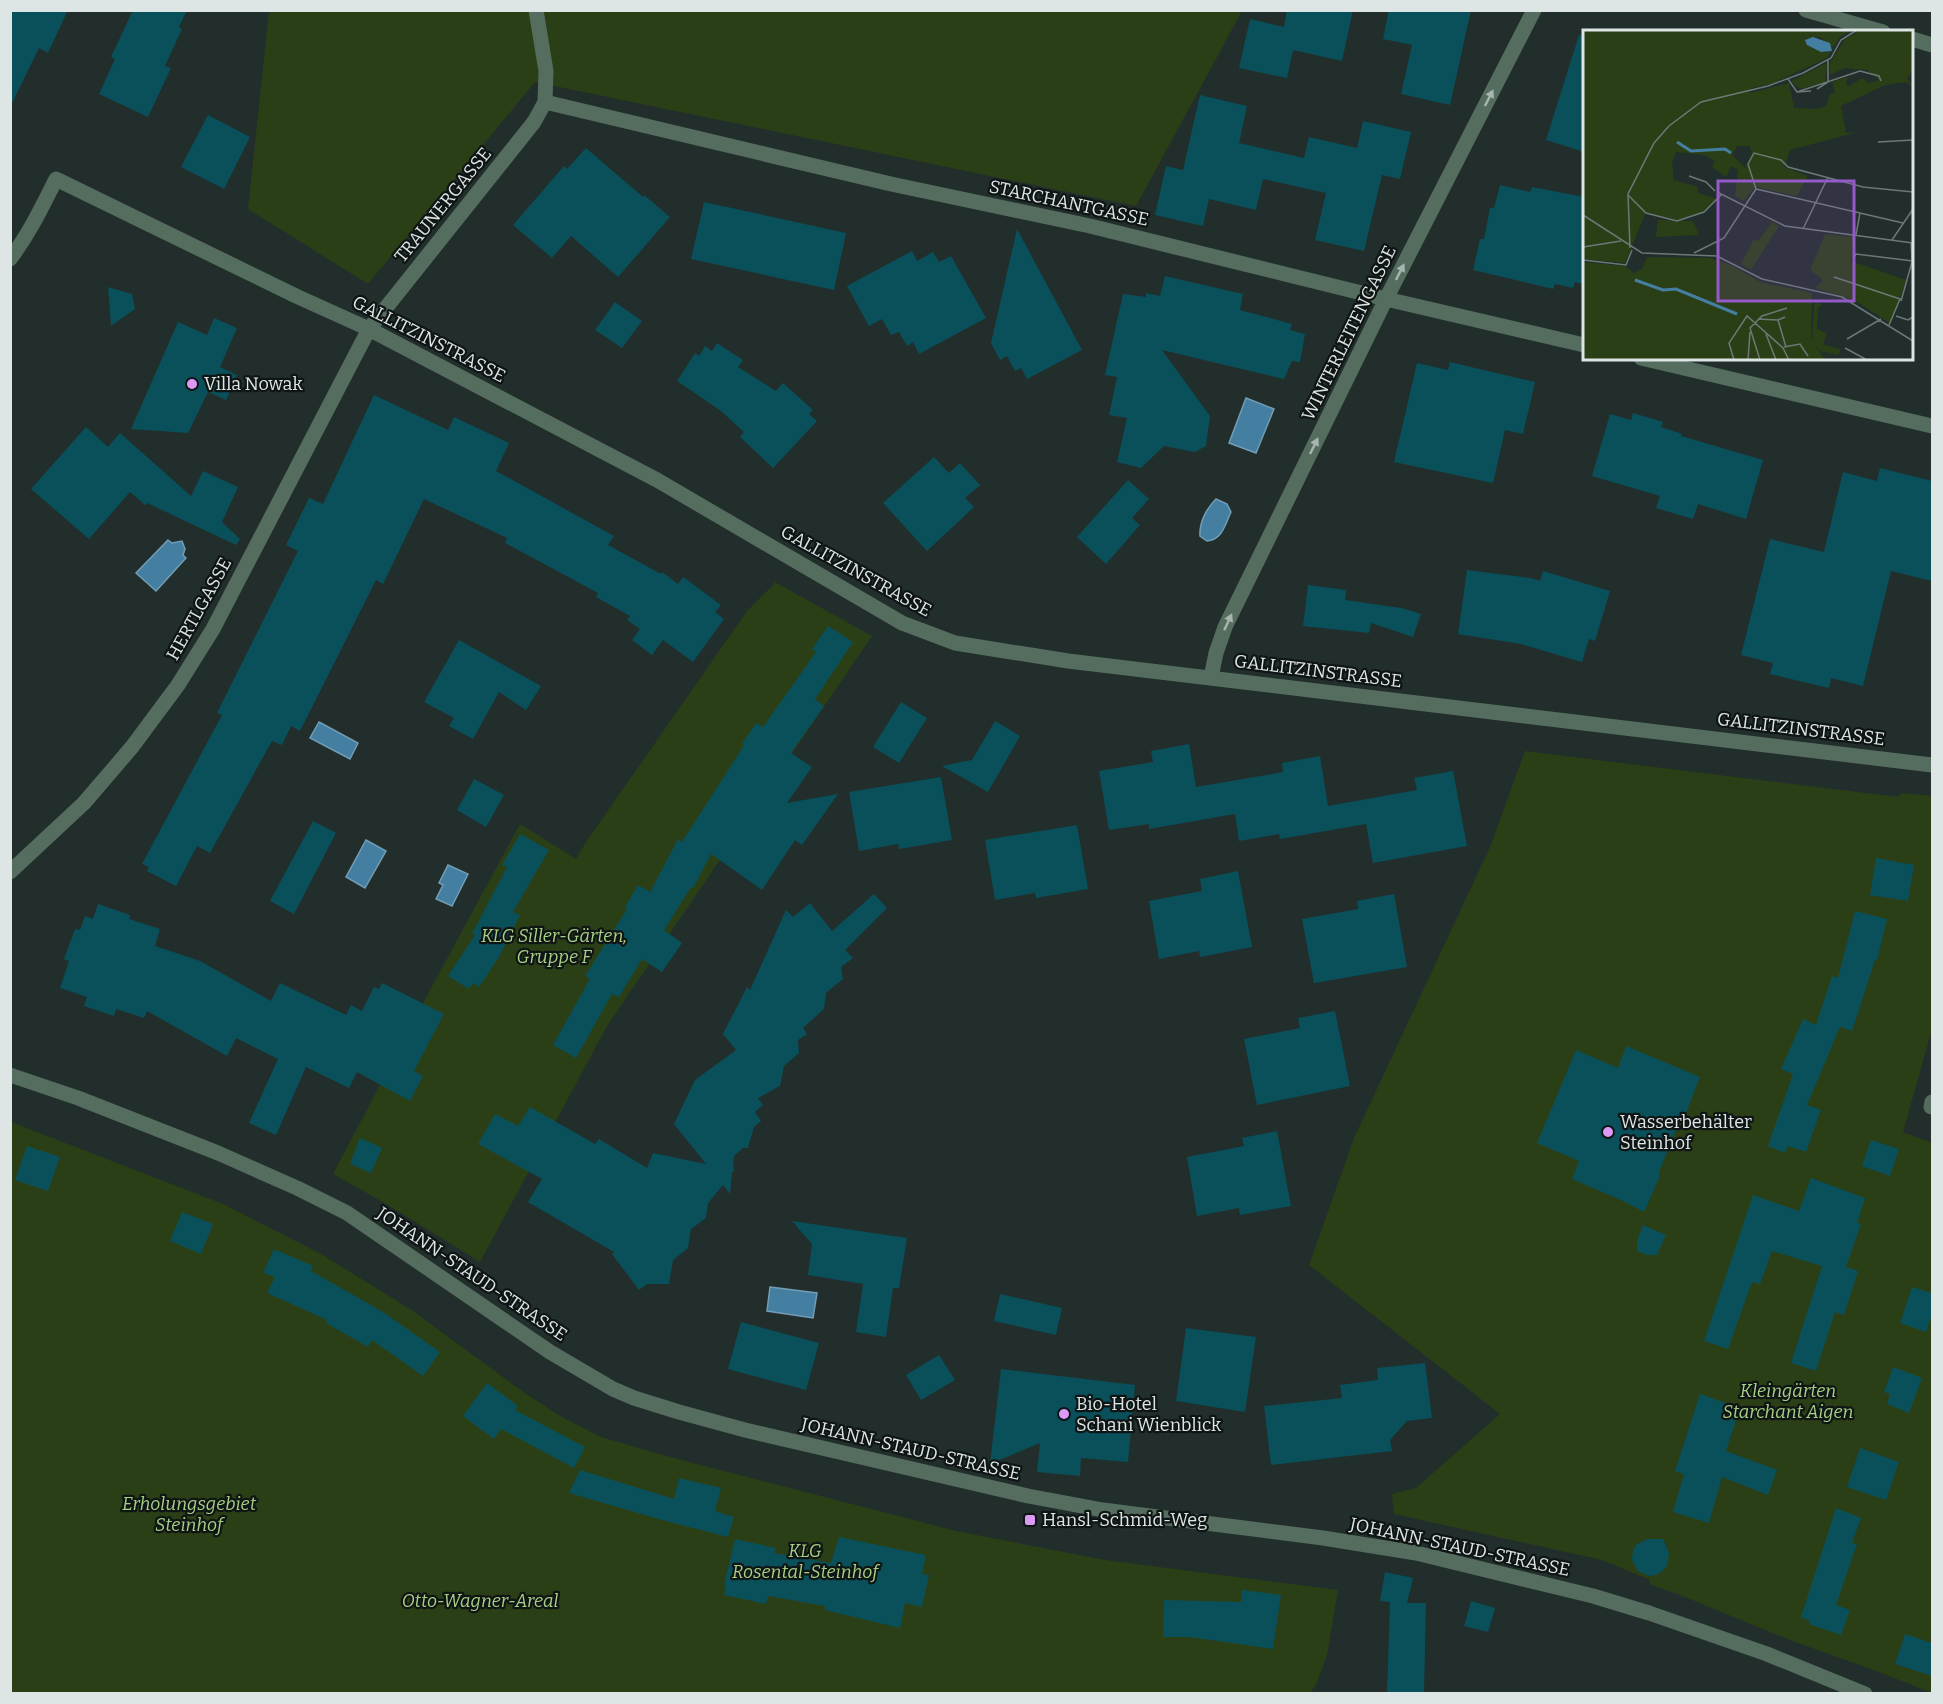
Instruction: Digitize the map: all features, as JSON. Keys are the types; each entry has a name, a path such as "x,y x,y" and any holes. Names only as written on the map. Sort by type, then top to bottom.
{"street":[{"path":"536,10 546,71 545,102"},
{"name":"WINTERLEITENGASSE","path":"1211,677 1216,653 1226,627 1386,299 1534,10"},
{"path":"1806,10 1875,30"},
{"path":"1913,40 1932,45"},
{"name":"STARCHANTGASSE","path":"545,102 891,184 1090,226 1583,345"},
{"name":"TRAUNERGASSE","path":"369,329 534,122 545,102"},
{"name":"GALLITZINSTRASSE","path":"10,259 38,217 56,179 369,329 657,480 902,623 954,643 1068,661 1932,765"},
{"name":"HERTLGASSE","path":"10,872 84,803 132,747 178,685 213,629 369,329"},
{"path":"1650,360 1932,426"},
{"name":"JOHANN-STAUD-STRASSE","path":"10,1075 78,1098 218,1153 347,1213 550,1352 613,1389 645,1401 745,1430 1028,1496 1103,1510 1364,1544 1416,1553 1593,1596 1649,1613 1767,1654 1865,1694"}],"green space":[{"path":"269,11 1242,11 1136,206 535,82 368,284 248,209"},
{"name":"KLG Siller-Gärten, Gruppe F","path":"773,581 872,636 607,1026 480,1262 333,1174 520,824 576,859 747,611 774,584"},
{"name":"Kleingärten Starchant Aigen","path":"1525,751 1898,797 1901,793 1932,796 1932,1029 1903,1132 1932,1143 1932,1693 1649,1584 1650,1580 1602,1560 1394,1514 1392,1494 1416,1488 1500,1414 1309,1265 1354,1138 1490,847"},
{"path":"11,1122 223,1204 323,1255 413,1311 560,1416 601,1437 956,1531 1105,1560 1338,1590 1327,1655 1316,1685 1310,1693 11,1694"}],"water":[{"path":"1246,398 1274,409 1256,453 1229,443"},
{"path":"1216,499 1227,504 1231,512 1220,535 1207,541 1200,536 1202,521"},
{"path":"168,540 172,543 182,541 185,549 183,555 186,558 156,591 136,573"},
{"path":"319,722 358,743 350,759 310,738"},
{"path":"366,840 386,851 365,888 346,877"},
{"path":"448,865 468,874 452,906 436,899 443,885 439,883"},
{"path":"770,1287 817,1293 813,1318 767,1311"}],"building":[{"path":"10,10 68,10 48,53 39,48 10,107"},
{"path":"133,10 187,10 179,27 182,29 165,66 171,68 148,117 99,94 115,59 111,57"},
{"path":"1287,10 1353,10 1342,61 1293,50 1287,78 1239,68 1250,19 1284,27"},
{"path":"1389,10 1471,10 1450,105 1401,94 1412,45 1383,39"},
{"path":"1579,35 1583,36 1583,152 1546,140"},
{"path":"1200,95 1247,106 1239,143 1304,158 1309,137 1357,148 1363,121 1411,132 1400,179 1382,175 1364,251 1315,240 1326,193 1263,179 1256,210 1209,199 1203,226 1155,215 1166,166 1183,170"},
{"path":"208,115 250,137 224,189 181,167"},
{"path":"586,148 670,217 618,277 571,236 552,258 513,225 564,166 567,169"},
{"path":"1500,185 1530,192 1532,187 1583,197 1583,284 1575,282 1573,288 1555,284 1553,289 1473,270 1480,239 1484,239 1490,208 1494,208"},
{"path":"704,202 846,233 834,290 691,259"},
{"path":"1017,229 1082,350 1027,379 1021,368 1015,371 1007,356 1000,360 991,343"},
{"path":"912,251 917,261 933,252 939,262 951,256 986,318 919,354 913,342 907,346 899,332 891,335 882,319 869,326 847,286"},
{"path":"1165,276 1243,294 1240,310 1292,324 1290,330 1305,334 1300,362 1292,361 1284,379 1162,350 1210,416 1206,446 1195,452 1164,446 1141,468 1117,462 1127,418 1109,415 1117,377 1105,375 1123,294 1146,297 1146,293 1160,296"},
{"path":"108,287 132,294 135,309 111,326"},
{"path":"615,302 642,321 622,348 595,330"},
{"name":"Villa Nowak","path":"214,318 237,328 220,367 237,375 226,400 208,392 188,433 131,429 178,322 207,335"},
{"path":"717,343 743,360 738,367 776,391 783,383 813,410 809,414 817,421 773,468 740,437 744,432 721,411 677,381 695,353 699,356 705,346 712,351"},
{"path":"1450,362 1535,382 1523,434 1505,430 1493,483 1394,462 1417,363 1448,370"},
{"path":"374,395 448,430 454,417 509,443 496,471 614,536 608,545 661,574 662,572 678,584 683,577 721,605 715,612 724,619 693,662 663,640 652,655 632,640 640,629 627,620 630,616 596,597 598,593 505,543 507,538 424,499 383,584 376,580 300,731 291,726 282,745 272,741 210,853 197,846 176,886 147,871 149,867 142,864 222,715 217,713 298,551 286,545 309,498 323,504"},
{"path":"1633,413 1663,422 1661,427 1682,434 1681,436 1763,460 1746,519 1698,504 1693,519 1656,508 1660,496 1592,476 1610,414 1631,420"},
{"path":"86,427 108,447 120,433 191,496 203,471 238,487 222,522 240,539 236,545 147,503 145,505 130,492 89,539 31,489"},
{"path":"934,457 949,473 960,463 980,485 965,498 974,507 927,551 883,503"},
{"path":"1880,468 1932,481 1932,581 1891,571 1863,686 1831,678 1829,688 1770,674 1773,663 1741,655 1770,539 1824,552 1843,472 1877,481"},
{"path":"1128,480 1149,499 1132,518 1140,525 1106,564 1077,537"},
{"path":"1467,570 1540,581 1543,571 1610,591 1595,641 1589,639 1582,662 1521,644 1458,634"},
{"path":"1308,585 1346,590 1345,600 1401,608 1421,614 1413,637 1371,623 1369,633 1303,626"},
{"path":"828,626 853,642 815,699 824,706 791,753 812,767 787,803 838,794 802,845 795,840 762,890 711,854 693,888 691,887 664,930 682,943 662,972 642,959 619,997 612,994 576,1058 553,1045 590,979 585,976 627,909 625,907 638,885 650,892 678,839 682,842 756,723 763,727 816,652 812,649"},
{"path":"459,640 541,686 526,710 499,692 473,739 449,726 454,718 424,702"},
{"path":"901,702 927,718 899,763 873,747"},
{"path":"995,721 1020,736 988,792 942,766 972,760"},
{"path":"1189,744 1196,787 1283,772 1282,763 1320,756 1328,806 1417,790 1414,778 1453,771 1467,846 1373,863 1366,824 1280,839 1279,834 1239,841 1235,814 1149,829 1149,824 1109,830 1099,771 1153,762 1151,751"},
{"path":"941,777 952,840 899,849 898,844 859,851 849,792"},
{"path":"474,779 504,795 486,827 457,810"},
{"path":"313,821 336,833 294,914 270,901"},
{"path":"1077,825 1088,889 1036,898 1035,893 995,900 985,840"},
{"path":"520,834 549,850 513,912 520,915 499,957 479,987 473,983 469,989 448,976 475,935 472,934 507,867 502,865"},
{"path":"1876,858 1914,865 1908,901 1870,895"},
{"path":"1238,871 1252,947 1200,957 1199,951 1159,959 1149,901 1202,891 1200,879"},
{"path":"874,894 887,908 845,950 853,958 841,967 843,979 826,993 824,1009 803,1028 807,1034 798,1040 799,1053 784,1066 780,1086 758,1098 763,1105 755,1112 761,1121 754,1127 748,1148 743,1148 734,1156 733,1169 735,1169 732,1173 730,1194 723,1185 708,1203 706,1218 691,1229 688,1248 673,1260 669,1284 647,1284 639,1290 612,1254 614,1252 528,1202 542,1179 478,1144 495,1114 518,1126 530,1107 595,1144 599,1139 647,1168 653,1153 706,1164 674,1124 695,1080 736,1050 723,1034 747,987 750,990 786,910 793,917 810,903 832,931"},
{"path":"1394,894 1407,967 1314,983 1302,919 1358,909 1357,901"},
{"path":"98,904 130,915 129,919 160,929 155,946 200,961 271,1001 280,983 346,1015 351,1005 362,1011 374,987 379,989 382,983 444,1014 414,1071 423,1076 410,1101 357,1072 349,1088 306,1067 276,1135 249,1123 278,1059 236,1038 227,1056 147,1011 144,1018 116,1009 114,1016 84,1006 87,997 60,988 69,961 64,959 75,929 80,930 85,916 93,919"},
{"path":"1855,911 1887,919 1877,960 1875,960 1852,1031 1840,1027 1807,1105 1821,1110 1806,1152 1788,1146 1785,1153 1768,1146 1793,1074 1781,1069 1803,1019 1816,1025 1832,976 1838,978"},
{"path":"1335,1011 1350,1086 1257,1105 1244,1039 1300,1028 1298,1018"},
{"name":"Wasserbehälter Steinhof","path":"1626,1046 1700,1077 1683,1121 1680,1120 1644,1212 1572,1179 1579,1161 1537,1143 1576,1050 1618,1068"},
{"path":"1277,1131 1291,1206 1240,1215 1239,1208 1197,1216 1187,1157 1244,1146 1242,1138"},
{"path":"360,1138 382,1148 371,1173 350,1164"},
{"path":"1871,1140 1899,1149 1890,1176 1862,1166"},
{"path":"27,1146 60,1157 48,1191 15,1180"},
{"path":"1811,1178 1865,1198 1857,1223 1861,1224 1846,1267 1858,1271 1844,1315 1835,1312 1816,1371 1791,1363 1822,1266 1772,1251 1760,1284 1752,1282 1728,1349 1704,1341 1753,1195 1799,1211"},
{"path":"182,1212 213,1224 201,1254 170,1241"},
{"path":"792,1221 907,1238 899,1288 893,1288 886,1337 856,1332 863,1284 808,1275 812,1244"},
{"path":"1643,1225 1666,1235 1657,1255 1647,1255 1637,1251 1637,1241"},
{"path":"274,1249 313,1266 311,1271 383,1312 440,1352 423,1376 372,1340 368,1347 326,1323 327,1320 267,1293 275,1277 263,1273"},
{"path":"1912,1287 1932,1293 1932,1314 1926,1332 1900,1323"},
{"path":"1000,1294 1062,1308 1056,1335 994,1321"},
{"path":"741,1322 819,1343 806,1390 728,1369"},
{"path":"1186,1328 1256,1337 1245,1412 1176,1401"},
{"path":"939,1355 955,1380 921,1400 906,1375"},
{"path":"1425,1363 1432,1418 1407,1421 1390,1440 1392,1451 1271,1465 1264,1406 1342,1398 1340,1385 1378,1380 1377,1368"},
{"path":"1893,1367 1922,1378 1909,1413 1887,1404 1890,1394 1884,1392"},
{"name":"Bio-Hotel Schani Wienblick","path":"1001,1369 1135,1385 1128,1462 1081,1458 1080,1476 1037,1472 1040,1443 990,1464"},
{"path":"487,1383 518,1406 515,1410 585,1447 574,1468 501,1429 494,1439 463,1416"},
{"path":"1700,1394 1740,1408 1726,1451 1777,1470 1768,1495 1722,1477 1709,1523 1673,1512 1684,1474 1675,1471"},
{"path":"1860,1448 1899,1462 1886,1500 1847,1487"},
{"path":"580,1470 674,1499 679,1478 721,1488 715,1511 734,1517 728,1537 569,1493"},
{"path":"1836,1508 1861,1518 1852,1543 1857,1544 1836,1605 1850,1610 1841,1635 1809,1624 1810,1621 1801,1617"},
{"path":"839,1537 926,1555 922,1574 929,1575 922,1607 905,1603 900,1628 825,1610 825,1606 768,1596 766,1604 724,1595 726,1586 724,1585 735,1539 776,1548 774,1553 831,1563"},
{"path":"1647,1539 1663,1539 1669,1553 1667,1566 1656,1575 1649,1576 1638,1571 1632,1560 1636,1545"},
{"path":"1385,1572 1413,1578 1407,1603 1426,1603 1424,1694 1387,1694 1390,1602 1380,1601"},
{"path":"1242,1590 1281,1595 1273,1649 1189,1637 1163,1637 1164,1600 1241,1602"},
{"path":"1471,1601 1495,1608 1488,1632 1464,1626"},
{"path":"1905,1634 1932,1643 1932,1676 1895,1664"}],"place":[{"name":"Villa Nowak","path":"192,384"},
{"name":"Wasserbehälter Steinhof","path":"1608,1132"},
{"name":"Bio-Hotel Schani Wienblick","path":"1064,1414"},
{"name":"Hansl-Schmid-Weg","path":"1030,1520"}],"park label":[{"name":"Erholungsgebiet Steinhof","path":"189,1514"},
{"name":"KLG Rosental-Steinhof","path":"805,1561"},
{"name":"Otto-Wagner-Areal","path":"480,1601"}]}
